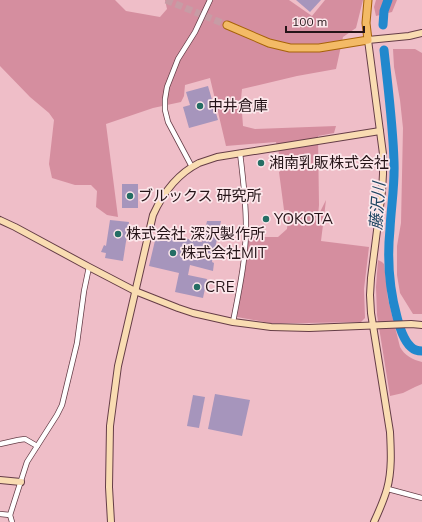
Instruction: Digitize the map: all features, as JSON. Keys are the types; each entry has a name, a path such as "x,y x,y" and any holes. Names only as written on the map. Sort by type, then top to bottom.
{"main road":[{"path":"227,25 268,43 290,48 319,48 368,40 366,23 368,0"}],"street":[{"path":"192,167 168,122 164,99 178,59 210,0"},
{"path":"374,522 388,489 391,451 390,432 371,314 370,284 383,174 383,154 368,40 409,36 422,33"},
{"path":"111,522 109,487 110,426 118,366 153,215 165,192 176,179 192,167 217,157 380,131"},
{"path":"233,322 244,262 246,227 245,190 240,153"},
{"path":"0,220 135,291 178,308 233,322 270,327 309,328 373,325 422,325"},
{"path":"12,522 10,515 27,462 62,405 77,343 89,267"},
{"path":"0,444 25,439 37,446"},
{"path":"0,480 21,482"},
{"path":"388,489 422,498"},
{"path":"0,514 10,515"}],"shaded area":[{"path":"0,0 115,0 126,11 160,17 167,9 165,0 289,0 312,16 325,0 363,0 356,28 343,37 336,69 297,76 242,89 241,99 243,126 255,129 336,126 334,133 318,136 318,216 326,200 321,241 369,247 364,289 365,318 361,322 270,323 237,317 246,265 248,237 278,237 287,229 289,210 284,210 279,172 283,169 276,142 226,146 210,78 185,85 184,96 181,102 153,108 106,124 118,217 107,215 96,207 97,191 91,185 75,185 52,178 49,164 54,120 49,113 30,97 0,66"},
{"path":"376,0 397,0 392,12 376,16 374,7"},
{"path":"393,49 415,49 422,53 422,314 413,314 400,293 397,275 397,246 401,223 403,128 394,67"},
{"path":"378,260 384,264 388,299 400,347 409,357 422,362 422,384 403,393 390,396 377,315 376,287"}],"building":[{"path":"296,0 321,0 310,12"},
{"name":"中井倉庫","path":"208,86 218,120 189,128 183,107 190,105 186,92"},
{"name":"ブルックス 研究所","path":"122,184 138,184 138,208 122,208"},
{"name":"株式会社 深沢製作所","path":"110,220 129,222 123,261 105,258 106,253 101,252 104,245 106,246"},
{"path":"207,221 221,221 212,262 214,263 213,271 190,265 188,275 207,279 203,298 175,292 179,273 149,266 157,232 202,242"},
{"path":"215,394 250,400 242,436 208,429"},
{"path":"193,395 205,397 199,428 187,426"}],"waterway":[{"name":"藤沢川","path":"383,25 384,11 388,0"},
{"name":"藤沢川","path":"384,50 394,162 389,251 390,284 400,329 408,344 412,348 422,351"}],"tunnel":[{"path":"166,0 227,25"}],"place":[{"name":"中井倉庫","path":"200,106"},
{"name":"湘南乳販株式会社","path":"261,163"},
{"name":"ブルックス 研究所","path":"130,196"},
{"name":"YOKOTA","path":"266,219"},
{"name":"株式会社 深沢製作所","path":"118,234"},
{"name":"株式会社MIT","path":"173,253"},
{"name":"CRE","path":"197,287"}]}
